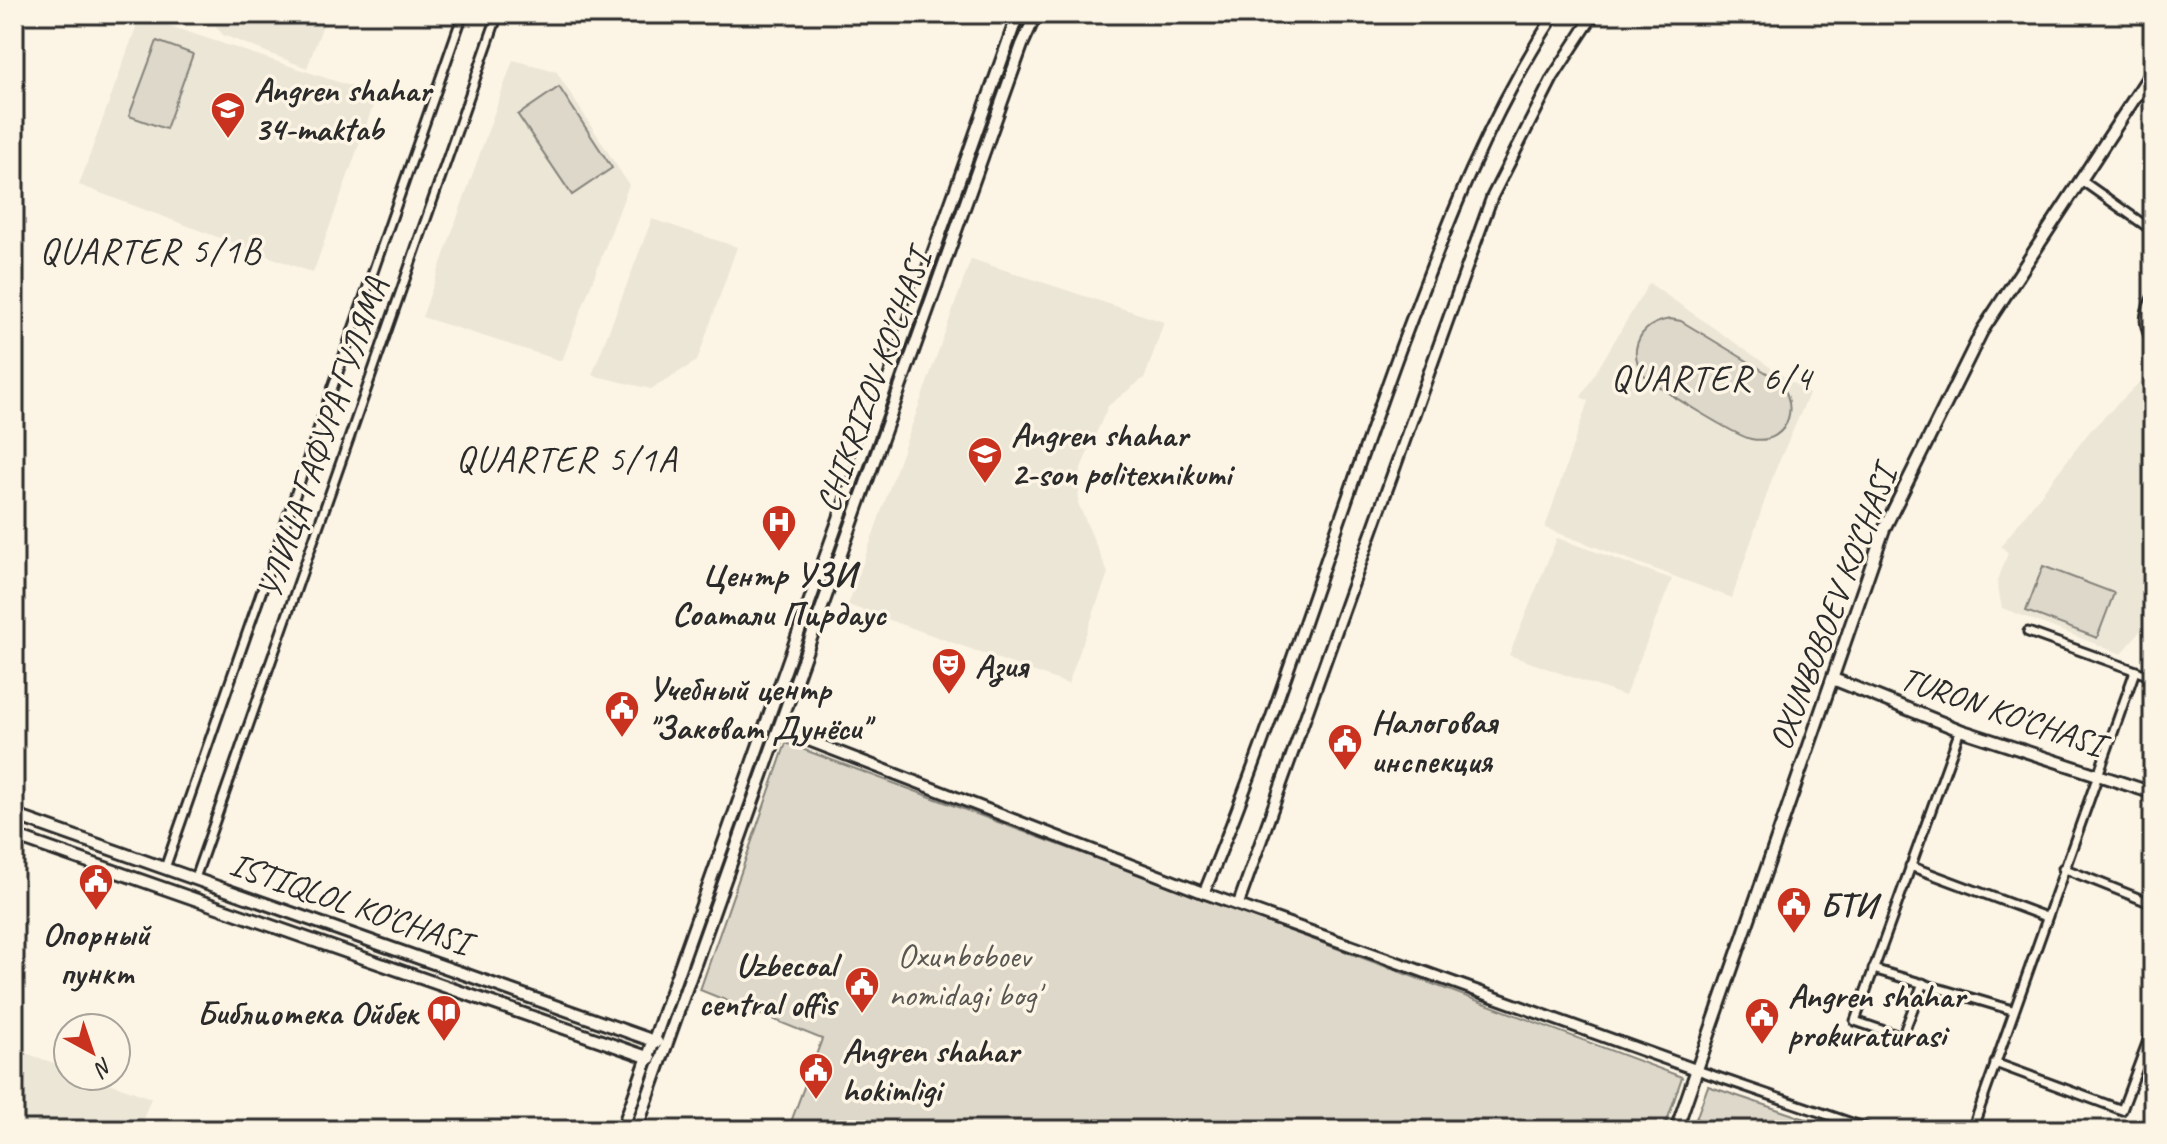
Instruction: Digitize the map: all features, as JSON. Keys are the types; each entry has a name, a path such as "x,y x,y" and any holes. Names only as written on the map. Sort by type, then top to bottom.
{"main road":[{"name":"CHIKRIZOV KO'CHASI","path":"622,1130 1018,14"},
{"name":"CHIKRIZOV KO'CHASI","path":"636,1130 1022,45 1036,14"},
{"name":"OXUNBOBOEV KO'CHASI","path":"1676,1130 1884,529 1982,331 2153,70"},
{"name":"TURON KO'CHASI","path":"1833,679 1960,730 2153,793"},
{"name":"ISTIQLOL KO'CHASI","path":"14,815 667,1045"},
{"name":"ISTIQLOL KO'CHASI","path":"14,836 661,1062"},
{"path":"105,868 112,850"},
{"path":"669,996 683,1001"}],"street":[{"path":"165,868 463,14"},
{"name":"УЛИЦА ГАФУРА ГУЛЯМА","path":"195,878 498,14"},
{"path":"1204,893 1249,785 1361,457 1461,188 1521,67 1555,14"},
{"path":"1238,905 1492,197 1553,77 1594,14"},
{"path":"2081,180 2153,231"},
{"path":"2153,296 2145,311 2144,326 2153,345"},
{"path":"2028,632 2153,677"},
{"path":"1972,1130 2012,1010 2135,671"},
{"path":"779,729 1204,893 1872,1130"},
{"path":"1923,983 1902,1037 1855,1021 1960,730"},
{"path":"1910,866 2046,917"},
{"path":"2063,868 2153,904"},
{"path":"1873,969 2012,1010"},
{"path":"1995,1063 2122,1110 2153,1027"}],"shaded area":[{"path":"214,14 327,14 307,68 223,35 212,21"},
{"name":"Angren shahar 34-maktab","path":"140,16 377,95 313,273 79,185"},
{"path":"513,60 556,71 629,185 562,361 422,317"},
{"path":"652,219 737,247 697,361 651,389 592,375"},
{"name":"Angren shahar 2-son politexnikumi","path":"971,259 1164,322 1145,377 1108,406 1081,468 1078,503 1108,573 1068,684 848,605"},
{"path":"1649,283 1809,394 1774,473 1732,598 1545,528 1588,401 1581,397"},
{"path":"2150,372 2153,379 2153,614 2122,654 2002,608 1997,583 2008,553 2001,546 2090,431"},
{"path":"1557,538 1672,579 1625,696 1509,655"},
{"path":"14,1049 52,1062 52,1092 132,1091 151,1098 139,1130 14,1130"}],"green space":[{"path":"157,41 193,54 166,129 129,116"},
{"path":"559,87 612,168 572,195 518,115"},
{"path":"1670,319 1681,321 1781,384 1789,407 1784,428 1765,439 1751,439 1697,411 1646,377 1637,360 1636,349 1640,337 1658,322"},
{"path":"2043,566 2114,593 2097,638 2026,611"},
{"name":"Oxunboboev nomidagi bog'","path":"786,743 1682,1077 1664,1130 788,1130 822,1039 700,990"},
{"path":"1708,1086 1838,1130 1692,1130"}],"place":[{"name":"Angren shahar 34-maktab","path":"228,140"},
{"name":"Angren shahar 2-son politexnikumi","path":"985,485"},
{"name":"Центр УЗИ Соатали Пирдаус","path":"779,553"},
{"name":"Азия","path":"949,696"},
{"name":"Учебный центр \"Заковат Дунёси\"","path":"622,739"},
{"name":"Налоговая инспекция","path":"1345,772"},
{"name":"Опорный пункт","path":"96,912"},
{"name":"БТИ","path":"1794,935"},
{"name":"Uzbecoal central offis","path":"862,1015"},
{"name":"Библиотека Ойбек","path":"444,1043"},
{"name":"Angren shahar prokuraturasi","path":"1762,1046"},
{"name":"Angren shahar hokimligi","path":"816,1101"}],"district":[{"name":"QUARTER 5/1B","path":"151,251"},
{"name":"QUARTER 6/4","path":"1712,378"},
{"name":"QUARTER 5/1A","path":"567,459"}]}
